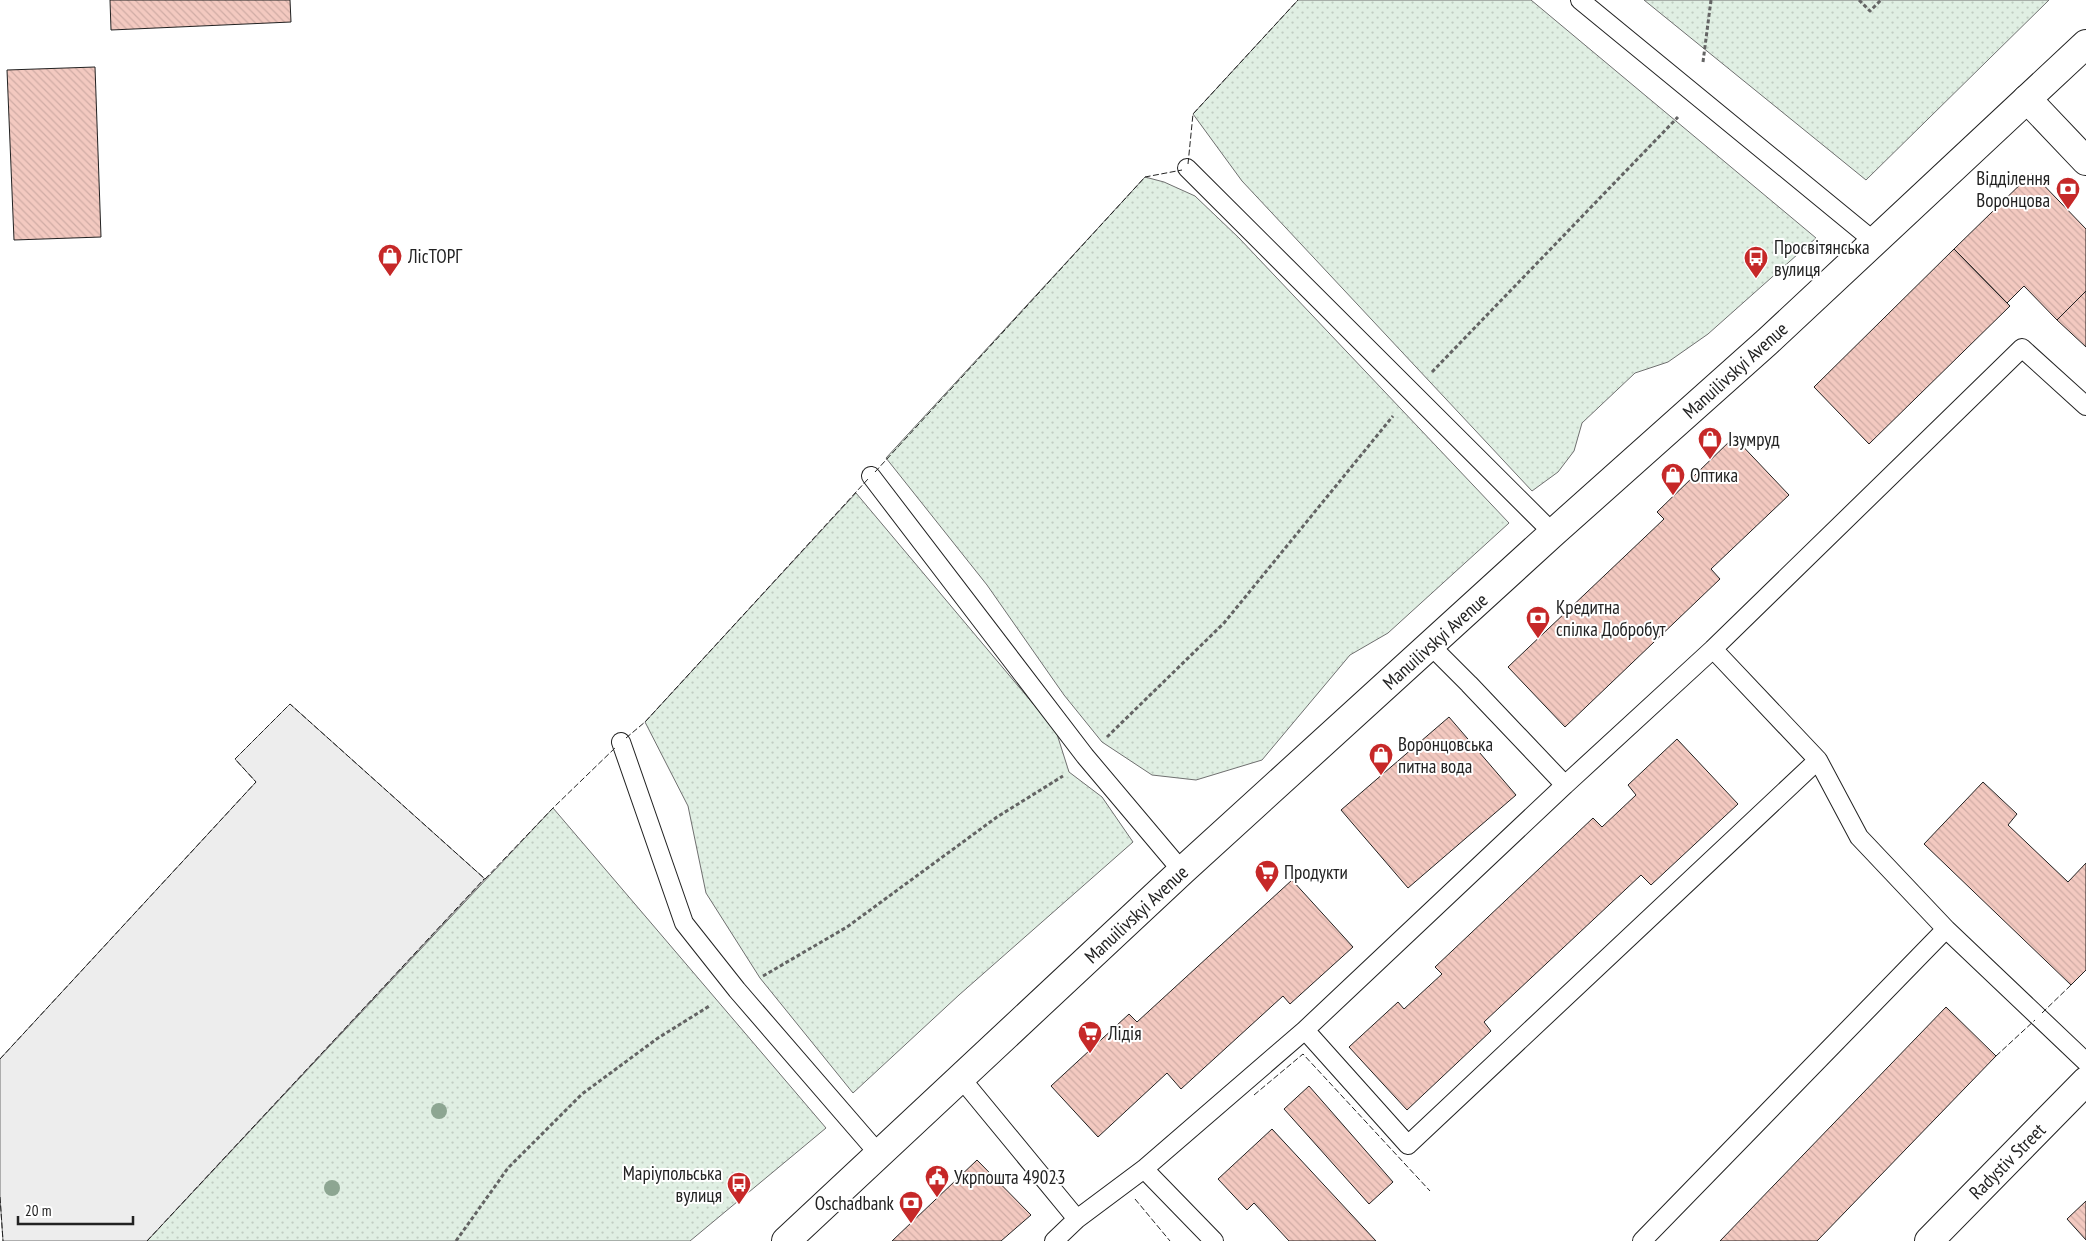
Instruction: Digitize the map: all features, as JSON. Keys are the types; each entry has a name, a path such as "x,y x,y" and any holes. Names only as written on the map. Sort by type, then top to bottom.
{"main road":[{"name":"Manuilivskyi Avenue","path":"786,1241 1182,871 1553,533 1767,342 2086,44"},
{"path":"2026,99 2086,161"},
{"name":"Radystiv Street","path":"1929,1241 2086,1081"}],"lane":[{"path":"1580,0 1875,242"},
{"path":"1187,168 1553,533"},
{"path":"1054,1241 1077,1219 1144,1169 1305,1030 1565,785 1713,649 2022,348 2086,406"},
{"path":"871,476 1085,756 1182,871"},
{"path":"1430,646 1469,684 1565,785"},
{"path":"1713,649 1818,760 1859,837 1946,929 2086,1062"},
{"path":"621,742 684,923 738,990 878,1154"},
{"path":"1305,1030 1408,1145 1818,760"},
{"path":"1642,1241 1946,929"},
{"path":"960,1077 1077,1219"},
{"path":"1144,1169 1214,1241"}],"path":[{"path":"456,1241 508,1168 582,1094 658,1038 847,927 997,816 1069,772 1224,623 1412,393 1698,97 1711,0"},
{"path":"1859,0 1870,11 1881,0"}],"green space":[{"path":"1298,0 1531,0 1816,238 1708,334 1668,362 1635,373 1582,423 1574,451 1558,472 1532,491 1242,181 1193,114"},
{"path":"1644,0 2049,0 1866,180"},
{"path":"1145,177 1164,182 1195,196 1239,238 1509,523 1388,633 1350,655 1262,760 1196,780 1152,775 1102,742 1064,695 987,585 886,458"},
{"path":"856,493 1056,731 1069,772 1102,797 1133,842 959,995 853,1093 760,978 706,893 688,806 645,722"},
{"path":"553,808 826,1128 690,1241 147,1241"}],"shaded area":[{"path":"290,704 485,879 147,1241 3,1241 0,1197 0,1059 256,782 235,759"}],"building":[{"path":"110,0 290,0 291,22 111,30"},
{"path":"95,67 101,237 14,240 7,70"},
{"path":"2032,173 2086,229 2086,291 2057,320 2024,286 2007,303 1954,249"},
{"path":"1954,249 2010,306 1869,444 1814,387"},
{"path":"2086,291 2086,347 2057,320"},
{"path":"1734,437 1789,495 1711,569 1720,579 1565,727 1508,667 1664,519 1657,512"},
{"path":"1449,717 1516,795 1408,888 1341,810"},
{"path":"1677,739 1738,804 1651,885 1641,875 1484,1022 1491,1031 1407,1110 1349,1047 1398,1002 1404,1009 1442,974 1435,967 1593,818 1602,827 1636,795 1628,785"},
{"path":"1983,782 2017,814 2008,825 2068,882 2086,863 2086,970 2071,985 1924,844"},
{"path":"1292,880 1353,947 1290,1004 1283,996 1181,1089 1167,1073 1098,1137 1051,1086 1129,1014 1137,1022"},
{"path":"1946,1007 1996,1056 1817,1241 1720,1241"},
{"path":"1309,1086 1393,1182 1369,1204 1284,1109"},
{"path":"1272,1129 1376,1241 1289,1241 1254,1203 1247,1210 1218,1179"},
{"path":"977,1160 1031,1215 1001,1241 892,1241"},
{"path":"2086,1201 2086,1240 2067,1219"}],"fence":[{"path":"1188,164 1193,114 1298,0"},
{"path":"875,472 1145,177 1182,170"},
{"path":"626,738 645,722 868,479"},
{"path":"0,1059 256,782 235,759 290,704 485,879 553,808 616,747"},
{"path":"147,1241 484,879"},
{"path":"2042,1013 2071,985"},
{"path":"1996,1056 2035,1020"},
{"path":"1254,1095 1303,1054 1430,1191"},
{"path":"0,1197 3,1241"},
{"path":"1135,1199 1170,1241"}],"place":[{"name":"Відділення Воронцова","path":"2068,210"},
{"name":"ЛісТОРГ","path":"390,277"},
{"name":"Просвітянська вулиця","path":"1756,279"},
{"name":"Ізумруд","path":"1710,460"},
{"name":"Оптика","path":"1673,496"},
{"name":"Кредитна спілка Добробут","path":"1538,639"},
{"name":"Воронцовська питна вода","path":"1381,776"},
{"name":"Продукти","path":"1267,893"},
{"name":"Лідія","path":"1090,1054"},
{"name":"Укрпошта 49023","path":"937,1198"},
{"name":"Маріупольська вулиця","path":"739,1205"},
{"name":"Oschadbank","path":"911,1224"}]}
